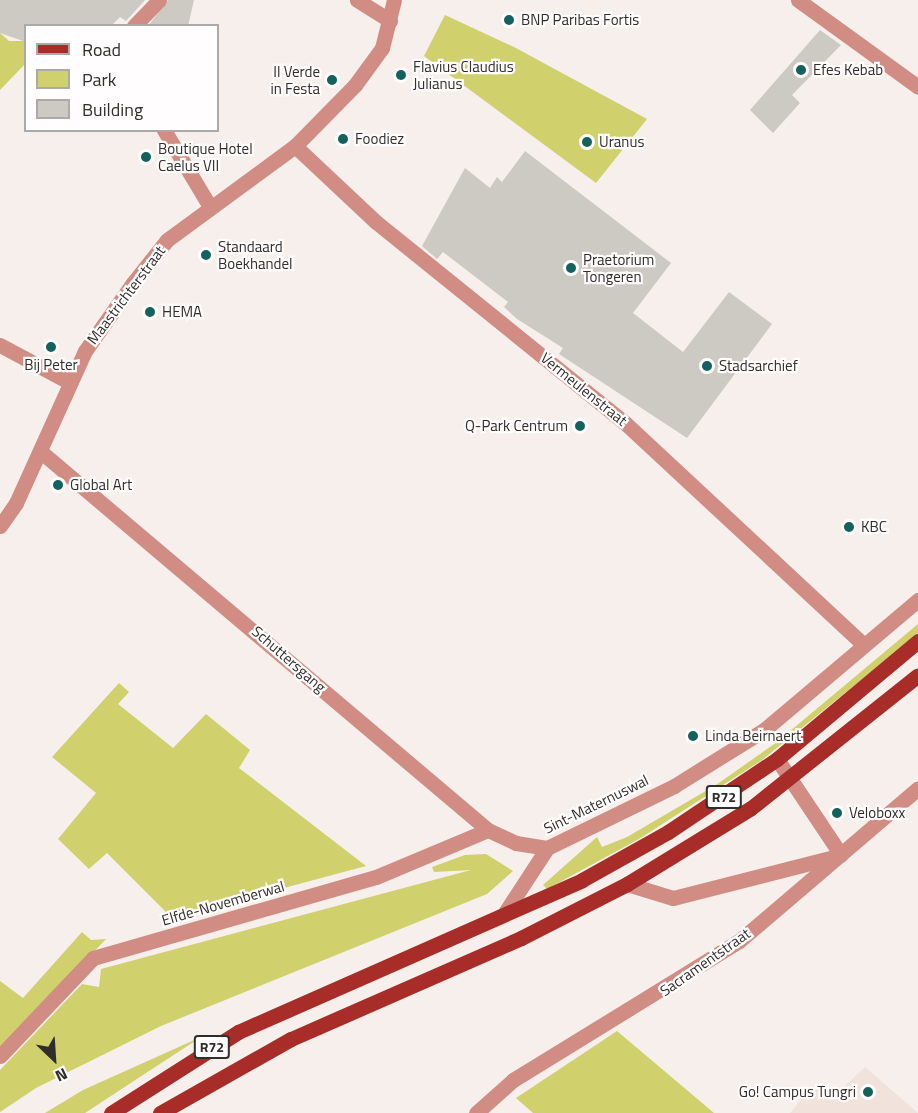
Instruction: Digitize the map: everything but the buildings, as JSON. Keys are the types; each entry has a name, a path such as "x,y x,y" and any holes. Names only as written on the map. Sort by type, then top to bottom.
{"main road":[{"name":"R72","path":"111,1113 238,1032 504,914 668,832 777,759 918,641"},
{"name":"R72","path":"160,1113 291,1039 520,938 627,884 751,808 918,675"}],"street":[{"path":"136,24 159,0"},
{"path":"357,0 390,21"},
{"name":"Maastrichterstraat","path":"0,526 40,451 69,382 133,283 167,240 295,146 376,59 390,21 394,0"},
{"path":"798,0 918,87"},
{"path":"165,132 210,207"},
{"name":"Vermeulenstraat","path":"295,146 376,222 624,422 863,644"},
{"path":"0,345 69,382"},
{"name":"Schuttersgang","path":"40,451 488,830 516,843 547,848"},
{"name":"Sint-Maternuswal","path":"504,914 547,848 674,786 764,730 863,644 918,600"},
{"path":"627,884 673,898 841,855 777,759"},
{"name":"Sacramentstraat","path":"476,1113 513,1080 739,941 918,788"},
{"name":"Elfde-Novemberwal","path":"0,1056 93,958 376,878 488,830"}],"shaded area":[{"name":"Go! Campus Tungri","path":"865,1067 918,1113 790,1113 813,1086 832,1098"}],"green space":[{"path":"445,15 514,47 647,119 596,183 424,56"},
{"path":"0,33 9,41 24,41 24,65 0,90"},
{"path":"918,624 918,634 762,760 639,839 547,889 543,885 597,837 602,847 627,837 716,785 777,742"},
{"path":"119,683 129,692 118,704 173,748 206,714 250,750 239,768 366,866 172,918 107,853 89,869 58,839 96,793 52,757"},
{"path":"486,854 513,871 487,894 161,1026 36,1088 0,1112 0,1070 82,984 99,987 101,969 471,870 434,872 432,867 465,855"},
{"path":"82,932 91,940 106,939 0,1050 0,981 23,998"},
{"path":"617,1031 714,1113 533,1113 516,1098"},
{"path":"201,1037 85,1113 45,1113 83,1090"}],"place":[{"name":"BNP Paribas Fortis","path":"509,20"},
{"name":"Efes Kebab","path":"801,70"},
{"name":"Flavius Claudius Julianus","path":"401,75"},
{"name":"Il Verde in Festa","path":"332,80"},
{"name":"Foodiez","path":"343,139"},
{"name":"Uranus","path":"587,142"},
{"name":"Boutique Hotel Caelus VII","path":"146,157"},
{"name":"Standaard Boekhandel","path":"206,255"},
{"name":"Praetorium Tongeren","path":"571,268"},
{"name":"HEMA","path":"150,312"},
{"name":"Bij Peter","path":"51,347"},
{"name":"Stadsarchief","path":"707,366"},
{"name":"Q-Park Centrum","path":"580,426"},
{"name":"Global Art","path":"58,485"},
{"name":"KBC","path":"849,527"},
{"name":"Linda Beirnaert","path":"693,736"},
{"name":"Veloboxx","path":"837,813"},
{"name":"Go! Campus Tungri","path":"868,1092"}]}
